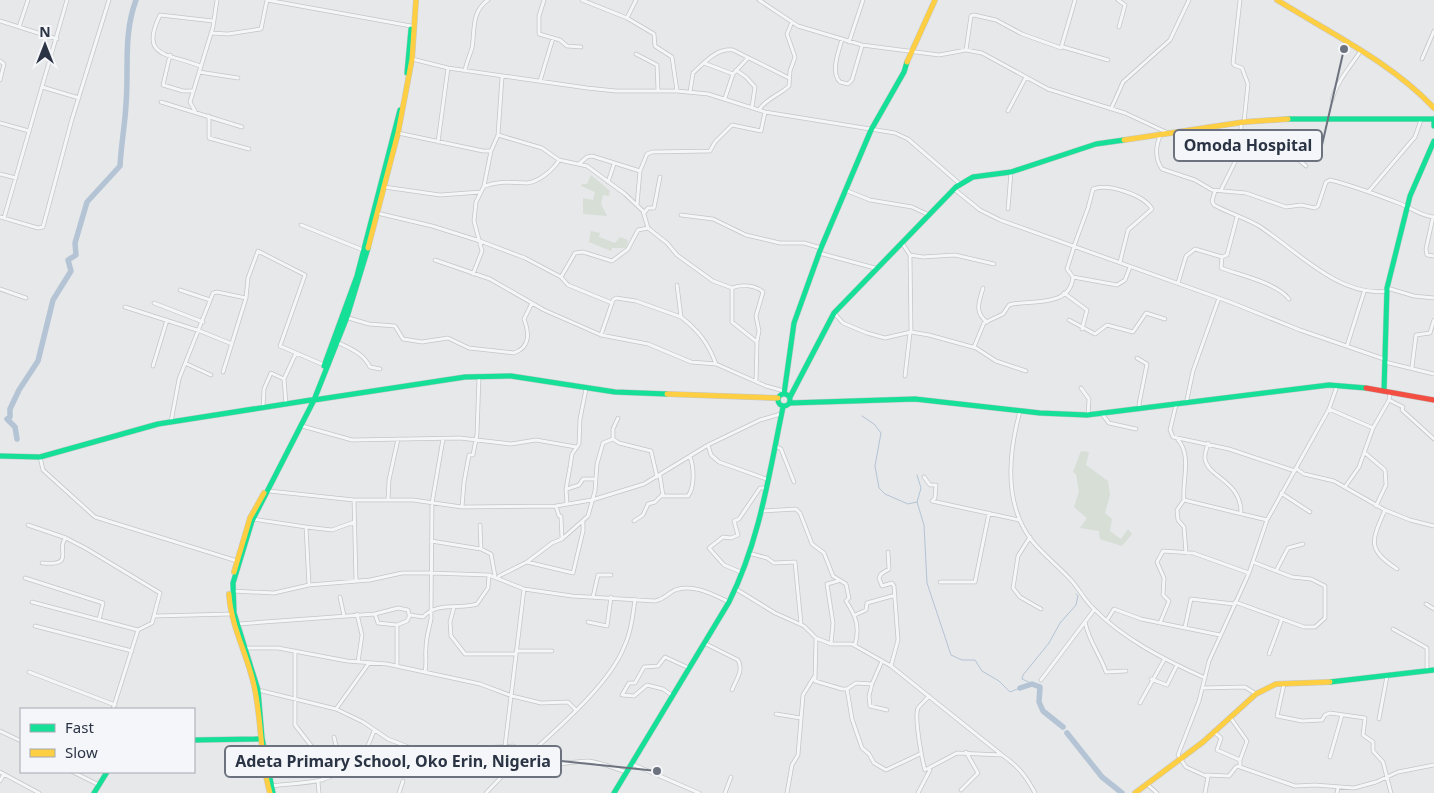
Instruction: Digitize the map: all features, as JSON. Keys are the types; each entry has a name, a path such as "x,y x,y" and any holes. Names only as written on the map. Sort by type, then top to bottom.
{"main road":[{"path":"272,793 258,739 255,690 246,648 238,624 232,591 251,515 302,426 324,365 345,317 397,133 415,0"},
{"path":"272,793 262,738 258,690 231,614 229,591 237,560 253,519 312,400 337,342 366,257 397,133 412,59 415,0"},
{"path":"935,0 911,50 904,72 871,130 820,250 794,324 784,382 784,393 790,400 915,400 1088,415 1186,404 1320,385 1338,385 1434,400"},
{"path":"1277,0 1360,51 1412,86 1434,108"},
{"path":"1282,0 1394,70 1419,88 1434,104"},
{"path":"614,793 744,574 752,554 763,511 783,407 796,390 834,313 875,268 960,184 973,177 1011,172 1074,149 1118,140 1254,120 1294,118 1424,120 1434,123"},
{"path":"1387,392 1384,360 1387,290 1407,207 1434,142"},
{"path":"0,456 40,457 111,436 171,422 478,377 511,376 615,392 778,398 784,393"},
{"path":"778,398 778,403 783,407"},
{"path":"1135,793 1181,760 1256,694 1267,687 1284,684 1348,681 1434,670"},
{"path":"195,740 258,739"},
{"path":"94,793 106,773"}],"street":[{"path":"19,27 28,0"},
{"path":"67,0 16,178 2,217 38,228 43,227 108,0"},
{"path":"196,113 190,102 192,91 211,33 217,0"},
{"path":"211,33 228,34 261,29 267,0 411,26"},
{"path":"466,71 473,40 474,22 483,4 488,0"},
{"path":"544,0 539,16 539,34 552,36 566,46 581,47"},
{"path":"582,0 627,18 654,34 655,46 665,51 672,58 676,91"},
{"path":"627,18 636,0"},
{"path":"759,0 792,22 849,42 939,55 966,50 992,57 1048,89 1155,125 1168,133"},
{"path":"849,42 863,0"},
{"path":"1063,46 1074,0"},
{"path":"1118,0 1125,5 1119,27"},
{"path":"1111,109 1123,82 1170,40 1189,0"},
{"path":"1221,190 1241,150 1248,79 1242,68 1234,65 1240,0"},
{"path":"200,66 158,52 152,41 160,15 213,21"},
{"path":"966,50 972,15 996,20 1022,34 1059,49 1063,46 1108,60"},
{"path":"0,21 56,39"},
{"path":"759,110 762,105 771,101 789,86 789,78 795,57 787,34 792,22"},
{"path":"1422,59 1434,31"},
{"path":"540,81 553,38"},
{"path":"842,40 836,63 836,77 840,82 848,84 852,80 862,45"},
{"path":"690,92 693,73 725,49 733,50 789,78"},
{"path":"1332,100 1337,83 1345,76 1360,51"},
{"path":"636,54 658,65 658,91"},
{"path":"170,56 163,85 183,91 192,91"},
{"path":"725,98 733,74 747,58"},
{"path":"412,59 448,68 502,77 616,91 690,92 725,98 765,112 904,136 960,184"},
{"path":"0,61 4,65 0,80"},
{"path":"704,63 733,74"},
{"path":"438,142 448,68"},
{"path":"736,70 755,87 752,107"},
{"path":"199,72 238,78"},
{"path":"473,274 481,258 480,241 476,232 475,212 484,186 491,151 498,135 502,77"},
{"path":"1008,111 1026,78"},
{"path":"42,87 79,98"},
{"path":"161,102 242,127"},
{"path":"637,206 640,171 647,154 652,152 710,151 715,142 732,125 762,131 765,112"},
{"path":"209,116 210,138 249,149"},
{"path":"1369,191 1415,136 1424,120"},
{"path":"0,123 29,131"},
{"path":"397,133 474,150 491,151"},
{"path":"1161,134 1156,144 1156,150 1162,170 1195,180 1215,190 1260,196 1286,207 1301,205 1314,208 1318,206 1328,180 1369,191 1420,214 1434,217 1426,253 1434,256"},
{"path":"498,135 542,148 559,160 588,166 637,206 644,214 648,228 667,242 684,260 713,281 732,288 736,286 749,286 763,292 756,316 759,331 756,382"},
{"path":"1241,150 1259,143 1295,156 1306,166"},
{"path":"580,164 589,156 640,171"},
{"path":"484,186 506,180 527,182 554,169 559,160"},
{"path":"608,182 614,164"},
{"path":"1008,209 1011,172"},
{"path":"0,174 16,178"},
{"path":"644,214 648,208 654,208 660,177"},
{"path":"384,187 440,195 481,192"},
{"path":"1120,262 1128,230 1152,209 1144,200 1126,190 1098,187 1093,189 1068,269 1073,277 1117,285 1125,280 1130,266"},
{"path":"845,190 870,200 912,207 929,215"},
{"path":"954,190 980,210 1000,220 1178,283 1384,360 1434,374"},
{"path":"1215,190 1212,201 1214,205 1256,225 1316,268 1364,292 1387,290 1434,298"},
{"path":"377,213 432,226 525,258 561,277 568,285 612,304"},
{"path":"681,214 712,219 746,235 780,243 804,243 875,268"},
{"path":"1178,283 1186,256 1196,249 1222,257 1227,255 1237,217"},
{"path":"302,225 364,250"},
{"path":"561,277 575,253 583,252 612,261 628,249 638,230 648,228"},
{"path":"902,243 910,255 910,332 906,376"},
{"path":"223,372 246,298 248,278 258,252 305,275 280,346 324,365"},
{"path":"910,255 923,257 955,255 994,264"},
{"path":"1222,257 1221,268 1262,282 1283,293 1289,299"},
{"path":"435,260 490,279 544,310 601,335 648,344 691,362 716,364 784,393"},
{"path":"974,347 982,326 1003,314 1011,304 1050,302 1064,293 1073,277"},
{"path":"677,285 682,318"},
{"path":"0,288 26,298"},
{"path":"732,288 732,322 757,342"},
{"path":"983,288 978,311 979,315 987,322"},
{"path":"180,290 210,300"},
{"path":"171,422 179,379 187,364 214,291 246,298"},
{"path":"1347,346 1364,292"},
{"path":"1064,293 1087,310 1082,329"},
{"path":"601,335 616,298 626,298 682,318 695,327 707,343 716,364"},
{"path":"1186,404 1193,371 1219,298"},
{"path":"154,303 203,322"},
{"path":"345,317 369,324 395,326 403,339 422,342 448,338 469,348 514,353 519,350 529,337 529,327 524,319 532,303"},
{"path":"125,307 200,331 232,344"},
{"path":"834,313 843,322 868,333 886,338 910,332 974,347 996,361 1026,371"},
{"path":"1069,320 1082,329 1095,334 1107,325 1133,332 1146,313 1165,319"},
{"path":"154,366 167,320"},
{"path":"1412,368 1416,335 1432,334 1434,320"},
{"path":"337,342 359,353 365,358 370,367 380,369"},
{"path":"286,405 284,379 296,353"},
{"path":"1137,358 1147,364 1140,409"},
{"path":"187,364 212,375"},
{"path":"263,408 264,389 271,373 284,379"},
{"path":"462,507 469,455 473,455 476,440 478,377"},
{"path":"1240,766 1236,767 1234,773 1229,776 1206,775 1186,767 1178,755 1180,746 1220,636 1249,573 1267,520 1329,409 1338,385"},
{"path":"1081,388 1089,399 1088,415"},
{"path":"567,504 566,489 576,447 579,444 580,419 586,389"},
{"path":"1346,487 1359,467 1373,428 1389,400 1387,392"},
{"path":"1389,400 1402,408 1434,439"},
{"path":"1176,405 1170,434 1177,439 1186,451 1183,486 1184,500 1177,510 1178,520 1184,527 1186,553"},
{"path":"1329,409 1373,428"},
{"path":"1020,410 1012,440 1012,500 1019,521 1030,537 1073,582 1080,594 1094,610 1164,660 1205,678"},
{"path":"268,490 354,500 413,500 462,507 556,506 592,500 633,488 658,476 708,445 760,420 782,414"},
{"path":"1102,414 1109,423 1136,428"},
{"path":"613,439 613,429 618,418"},
{"path":"302,426 352,440 443,439 511,444 536,440 576,447"},
{"path":"388,500 389,480 398,439"},
{"path":"425,672 428,658 425,650 431,619 429,610 432,503 443,439"},
{"path":"613,439 619,444 651,451 662,494 665,497 690,494 693,468 690,457"},
{"path":"496,576 526,562 552,543 562,539 588,516 602,443 613,439"},
{"path":"1177,439 1208,444 1304,474 1324,478 1346,487 1385,510 1410,520 1434,526"},
{"path":"1208,444 1205,455 1207,464 1239,496 1241,514"},
{"path":"708,445 711,455 719,462 770,480"},
{"path":"776,446 781,449 794,482"},
{"path":"1365,453 1385,470 1386,485 1376,506"},
{"path":"40,457 44,470 95,517 237,560"},
{"path":"924,477 930,485 936,485 935,498 932,501 1019,521"},
{"path":"566,489 579,485 583,479 596,479"},
{"path":"744,574 724,565 710,548 723,537 731,538 738,535 734,521 739,519 760,488 768,488"},
{"path":"1281,493 1310,512"},
{"path":"634,521 643,514 648,504 655,502 662,494"},
{"path":"354,500 356,581"},
{"path":"1184,500 1267,520"},
{"path":"556,506 559,516 561,516 562,539"},
{"path":"763,511 796,509 812,544 824,552 832,576 846,584 849,598 846,601 855,615 858,636 855,645"},
{"path":"1385,510 1374,544 1379,557 1397,569"},
{"path":"940,582 975,582 989,513"},
{"path":"253,519 306,528 332,530 354,522"},
{"path":"526,562 573,573 583,531 583,521"},
{"path":"28,525 66,538 159,591 160,595 155,616 149,627 138,630 32,602"},
{"path":"480,525 481,549"},
{"path":"306,528 309,585"},
{"path":"1030,537 1018,556 1013,588 1020,597 1041,609"},
{"path":"42,563 54,564 59,562 63,556 62,543 66,538"},
{"path":"431,541 481,549 491,554 496,576"},
{"path":"1276,570 1289,547 1302,544"},
{"path":"1160,623 1169,600 1163,595 1164,578 1158,566 1157,558 1165,551 1192,553 1249,573"},
{"path":"888,552 889,569 881,574 879,578 882,586 893,584 896,598 898,640 891,666"},
{"path":"752,554 767,558 774,563 796,562 801,624"},
{"path":"1185,627 1191,599 1234,603 1309,627 1323,622 1326,615 1324,604 1327,588 1311,579 1292,577 1253,562"},
{"path":"232,591 274,593 309,585 356,581 402,573 430,573 496,576 524,589 572,596 662,600 674,591 688,588 708,593 729,602"},
{"path":"410,614 423,617 429,610 477,604 488,588 489,575"},
{"path":"593,597 598,575 611,575"},
{"path":"25,578 103,603 99,620"},
{"path":"831,644 833,624 827,584 838,580"},
{"path":"505,746 524,589"},
{"path":"736,589 775,613 801,624 816,638 831,644 855,645 891,666 1017,765 1024,773 1035,793"},
{"path":"855,615 866,610 867,603 892,596 896,598"},
{"path":"340,597 344,616"},
{"path":"588,622 607,626 611,597"},
{"path":"258,690 336,709 363,722 388,739 411,748 446,750 516,746 526,751 533,751 598,686 623,650 629,635 635,598"},
{"path":"1426,604 1434,609"},
{"path":"454,607 450,622 451,636 465,654 552,651"},
{"path":"238,624 375,614 398,608 408,610 408,614 410,614 407,621 397,625 378,623 375,614"},
{"path":"1107,620 1114,609 1160,623 1220,636"},
{"path":"1041,680 1094,610"},
{"path":"155,616 231,614"},
{"path":"357,614 362,634 358,662"},
{"path":"1269,654 1282,619"},
{"path":"1085,622 1088,638 1101,657 1106,672 1126,671"},
{"path":"397,625 397,666"},
{"path":"34,626 132,651"},
{"path":"1393,629 1426,648 1427,671"},
{"path":"114,708 138,630"},
{"path":"787,793 792,765 798,755 803,695 814,676 816,638"},
{"path":"704,643 738,660 740,663 741,668 732,690"},
{"path":"246,648 278,648 358,662 397,666 480,684 512,696 541,703 568,702 576,710"},
{"path":"296,652 295,725 320,757 323,780"},
{"path":"673,696 663,689 647,685 634,696 622,695 629,682 635,683 644,667 658,666 666,657 689,668"},
{"path":"1140,703 1151,679 1164,660"},
{"path":"882,661 872,684 869,696 870,706 887,710"},
{"path":"336,709 370,663"},
{"path":"1151,679 1167,685 1177,665"},
{"path":"29,672 115,705"},
{"path":"814,676 815,680 847,689 856,683 872,684"},
{"path":"1379,719 1387,676"},
{"path":"1284,684 1277,716 1302,721 1322,720 1325,715 1330,713 1365,718 1362,735 1372,741 1373,751 1382,762 1388,776 1391,793"},
{"path":"1202,688 1245,687 1256,694"},
{"path":"847,689 852,719 861,746 874,763 886,770 920,754"},
{"path":"929,696 917,712 920,754 926,770 957,753 1002,755"},
{"path":"776,714 801,718"},
{"path":"1330,756 1342,715"},
{"path":"1230,717 1247,742 1240,760 1240,766"},
{"path":"0,731 20,741"},
{"path":"271,786 323,780 346,765 358,767 374,731"},
{"path":"1214,732 1221,738 1218,750 1240,760"},
{"path":"334,737 338,754 346,765"},
{"path":"486,793 526,751"},
{"path":"533,751 540,760 548,763 590,761 627,772"},
{"path":"961,790 978,773 966,752"},
{"path":"632,764 699,793"},
{"path":"1240,766 1246,771 1294,786 1315,785 1354,788 1414,768 1434,765"},
{"path":"918,793 922,788 926,774 934,766"},
{"path":"0,772 39,793"},
{"path":"76,773 99,785"},
{"path":"0,782 4,774"},
{"path":"1205,793 1206,775"},
{"path":"725,793 732,777"},
{"path":"318,781 319,793"},
{"path":"399,793 403,781"},
{"path":"1148,785 1157,793"},
{"path":"1337,793 1338,788"}],"shaded area":[{"path":"591,175 610,191 609,196 603,195 601,204 607,216 583,214 583,198 593,200 595,192 581,186 582,184 587,184"},
{"path":"591,231 600,233 599,237 615,243 620,237 628,240 626,248 612,248 611,251 589,242"},
{"path":"1081,451 1089,452 1086,465 1108,481 1110,495 1105,513 1112,519 1110,531 1121,539 1128,529 1132,534 1122,546 1100,539 1099,531 1080,528 1087,518 1074,507 1079,492 1076,474 1073,472"}],"waterway":[{"path":"17,439 15,427 7,419 10,417 10,409 19,390 38,361 53,300 71,271 68,260 76,255 75,243 87,202 120,166 126,104 129,26 136,0"},
{"path":"862,416 874,424 881,433 875,466 879,488 885,494 908,504 917,502"},
{"path":"917,475 921,488 917,502 924,525 927,583 951,655 962,660 975,660 982,671 999,681 1010,692 1020,688"},
{"path":"1035,685 1022,679 1023,675 1049,643 1060,623 1076,605 1078,596 1076,594"},
{"path":"1020,688 1032,684 1040,687 1039,702 1043,711 1063,727"},
{"path":"1067,733 1102,777 1122,793"}],"traffic: fast":[{"path":"407,73 411,29"},
{"path":"784,394 794,323 821,248 871,130 904,72 907,62"},
{"path":"324,366 357,276 400,110"},
{"path":"1288,119 1434,119"},
{"path":"790,397 834,313 956,187 973,177 1011,172 1096,144 1124,140"},
{"path":"1384,391 1387,288 1410,196 1434,141"},
{"path":"273,793 262,738 258,690 234,613 233,583 252,521 314,400 347,317 368,248"},
{"path":"314,400 465,377 511,376 615,392 667,394"},
{"path":"790,403 915,399 1040,413 1087,415 1329,385 1366,388"},
{"path":"786,394 789,395 790,400 789,405 782,406 779,405 778,398 779,395 786,394"},
{"path":"0,456 40,457 158,424 311,400"},
{"path":"614,793 729,602 740,579 756,531 783,407"},
{"path":"1330,682 1434,670"},
{"path":"195,740 258,739"},
{"path":"94,793 106,773"}],"traffic: slow":[{"path":"368,248 398,133 412,59 416,0"},
{"path":"907,62 935,0"},
{"path":"1277,0 1379,62 1399,76 1434,108"},
{"path":"1124,140 1244,122 1288,119"},
{"path":"667,394 778,398"},
{"path":"234,572 250,518 264,493"},
{"path":"229,594 233,619 255,690 264,767 270,793"},
{"path":"1135,793 1203,742 1256,694 1276,684 1330,682"}],"traffic: jam":[{"path":"1366,388 1434,400"}],"place":[{"name":"Omoda Hospital","path":"1344,49"},
{"name":"Adeta Primary School, Oko Erin, Nigeria","path":"657,771"}]}
